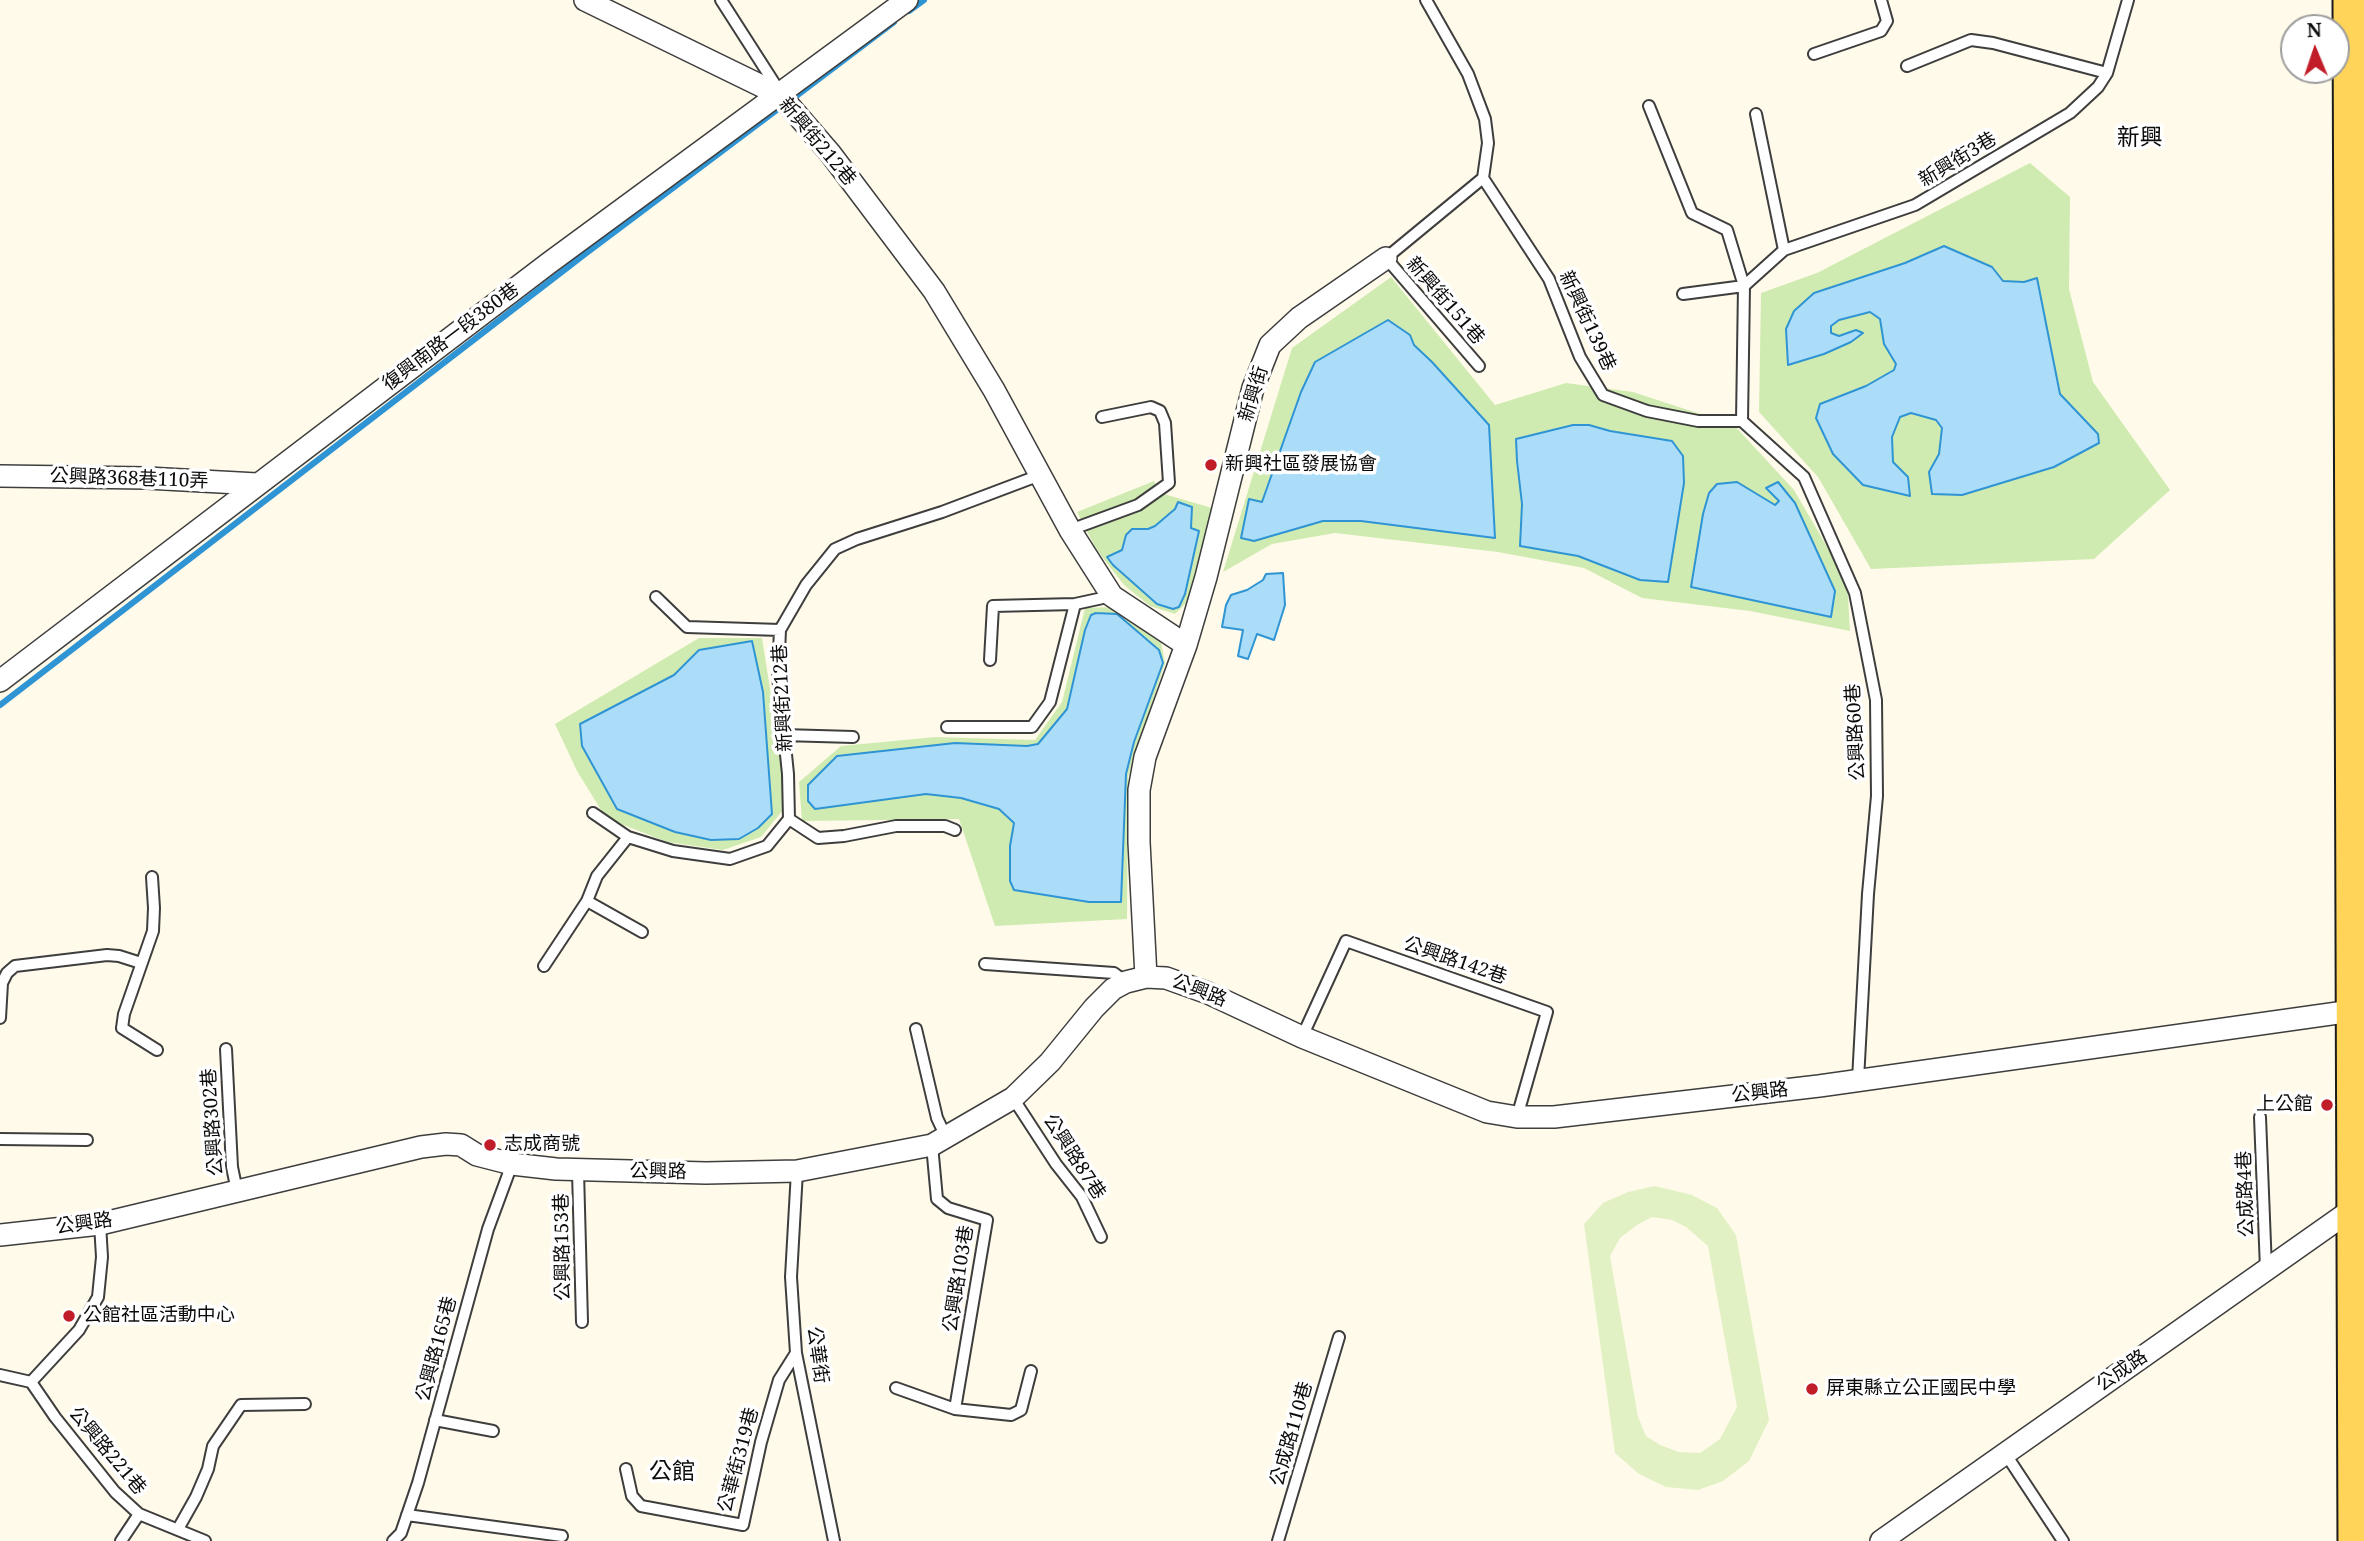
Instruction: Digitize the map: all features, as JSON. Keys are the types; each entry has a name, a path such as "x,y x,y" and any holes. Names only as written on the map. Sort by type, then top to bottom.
{"main road":[{"path":"2350,0 2357,56 2359,1206 2355,1541"}],"street":[{"name":"新興街212巷","path":"585,0 780,95 830,153 934,291 994,390 1070,530 1112,596 1186,645"},
{"name":"復興南路一段380巷","path":"0,681 688,159 780,95 907,0"},
{"name":"新興街","path":"1136,979 1139,790 1145,757 1186,645 1206,577 1253,388 1270,345 1299,318 1385,258"},
{"name":"公興路368巷110弄","path":"0,476 147,478 257,484"},
{"name":"公興路","path":"0,1235 100,1224 421,1147 446,1144 461,1145 477,1155 512,1164 578,1171 706,1173 797,1171 939,1141 1013,1098 1051,1062 1094,1008 1113,989 1136,979 1166,978 1208,993 1303,1037 1487,1112 1517,1117 1553,1117 1858,1080 2358,1012"},
{"name":"公成路","path":"1881,1541 2359,1206"}],"lane":[{"path":"722,0 780,95"},
{"path":"1426,0 1468,74 1485,119 1488,143 1483,178"},
{"path":"1815,54 1881,31 1887,21 1881,0"},
{"name":"新興街3巷","path":"1744,286 1784,250 1915,205 2070,113 2098,88 2107,73 2128,0"},
{"path":"1908,66 1971,40 1993,43 2107,73"},
{"path":"1649,106 1692,213 1727,230 1744,286 1742,421"},
{"path":"1756,114 1784,250"},
{"name":"新興街","path":"1385,258 1483,178"},
{"name":"新興街139巷","path":"1483,178 1549,279 1580,356 1603,395 1647,411 1698,421 1742,421"},
{"name":"新興街151巷","path":"1385,258 1479,366"},
{"path":"1683,293 1744,286"},
{"path":"1070,530 1138,505 1169,483 1165,423 1160,411 1151,407 1102,417"},
{"name":"公興路60巷","path":"1742,421 1804,477 1856,593 1876,700 1877,796 1868,894 1858,1080"},
{"name":"新興街212巷","path":"789,819 788,774 778,676 780,630 806,585 835,549 1040,475"},
{"path":"990,660 993,606 1075,604 1112,596"},
{"path":"656,597 687,627 780,630"},
{"path":"947,727 1032,727 1050,702 1075,604"},
{"path":"783,735 853,737"},
{"path":"593,813 628,837 673,851 730,859 767,846 789,819 818,838 895,826 945,826 956,830"},
{"path":"544,966 587,901 597,876 628,837"},
{"path":"152,877 153,931 124,1014 122,1028 157,1050"},
{"path":"587,901 642,932"},
{"name":"公興路142巷","path":"1303,1037 1346,941 1547,1012 1517,1117"},
{"path":"0,1018 2,984 7,972 15,965 107,955 141,963"},
{"path":"985,964 1114,973 1136,979"},
{"path":"916,1029 937,1118 939,1141"},
{"name":"公興路302巷","path":"226,1049 232,1155 237,1191"},
{"name":"公興路87巷","path":"1013,1098 1056,1164 1082,1197 1101,1237"},
{"name":"公成路4巷","path":"2260,1117 2266,1269"},
{"path":"0,1139 87,1140"},
{"name":"公興路103巷","path":"939,1141 937,1199 948,1208 988,1220 955,1409"},
{"name":"公興路165巷","path":"393,1541 401,1533 407,1515 488,1228 512,1164"},
{"name":"公興路153巷","path":"578,1171 582,1322"},
{"name":"公華街","path":"797,1171 791,1277 796,1353 834,1541"},
{"path":"0,1375 31,1382 79,1330 98,1297 102,1257 100,1224"},
{"name":"公成路110巷","path":"1279,1541 1339,1337"},
{"name":"公華街319巷","path":"626,1469 632,1496 641,1506 743,1525 761,1442 779,1380 796,1353"},
{"path":"896,1388 955,1409 1011,1415 1021,1410 1031,1371"},
{"name":"公興路221巷","path":"31,1382 55,1418 115,1492 139,1514 121,1541"},
{"path":"178,1529 208,1469 213,1446 241,1405 304,1404"},
{"path":"435,1420 493,1431"},
{"path":"2005,1453 2063,1541"},
{"path":"139,1514 205,1541"},
{"path":"407,1515 562,1536"}],"green space":[{"path":"2030,163 2070,197 2069,289 2093,382 2170,490 2094,559 1871,569 1818,477 1759,412 1761,293 1817,273"},
{"path":"1391,277 1495,405 1566,383 1633,392 1734,425 1794,490 1847,581 1850,631 1750,611 1642,598 1584,568 1498,552 1335,533 1272,544 1223,572 1292,348"},
{"path":"1154,481 1164,494 1212,508 1188,601 1175,614 1150,606 1124,585 1096,549 1077,512"},
{"path":"1112,607 1161,642 1165,663 1128,777 1127,919 995,926 959,819 802,821 799,782 841,746 935,737 1035,740 1062,702 1085,608"},
{"path":"699,638 762,638 782,765 783,810 761,837 723,850 667,842 606,818 577,771 555,724"},
{"path":"1655,1186 1692,1195 1717,1208 1736,1235 1769,1420 1749,1461 1723,1481 1698,1490 1666,1487 1639,1474 1615,1453 1584,1224 1603,1203 1628,1192","holes":["1652,1217 1672,1220 1686,1227 1708,1246 1737,1407 1720,1439 1700,1453 1679,1452 1646,1436 1638,1417 1610,1256 1620,1238 1637,1225"]}],"water":[{"path":"1944,246 1992,267 2003,281 2024,282 2037,278 2060,394 2098,434 2099,443 2054,467 1962,495 1932,494 1929,472 1939,454 1942,428 1936,420 1911,413 1900,417 1892,437 1893,462 1908,477 1910,496 1863,485 1833,454 1816,418 1820,404 1866,386 1894,370 1896,364 1884,344 1880,319 1870,312 1839,320 1831,326 1831,333 1839,336 1856,330 1863,333 1851,342 1824,354 1788,365 1786,329 1794,311 1814,293 1905,263"},
{"path":"1388,320 1410,335 1414,345 1489,425 1495,538 1361,521 1323,521 1254,541 1241,538 1249,499 1262,502 1301,392 1315,362"},
{"path":"1573,425 1589,425 1672,441 1683,456 1684,483 1668,582 1640,580 1578,556 1520,546 1522,504 1516,439"},
{"path":"1737,482 1775,505 1779,501 1766,488 1778,482 1795,503 1835,591 1831,617 1691,587 1709,493 1717,484"},
{"path":"1178,502 1192,507 1191,528 1199,531 1185,594 1179,607 1173,609 1157,604 1107,557 1122,550 1126,535 1132,529 1155,526 1175,509"},
{"path":"1283,573 1285,605 1274,640 1257,634 1248,659 1238,656 1243,630 1222,627 1226,605 1231,595 1247,590 1263,580 1266,574"},
{"path":"1117,614 1159,650 1163,663 1134,742 1126,774 1121,902 1089,902 1014,890 1010,881 1010,846 1014,823 999,809 961,798 926,794 815,809 808,801 808,785 837,756 955,743 1027,746 1038,744 1067,709 1085,630 1091,615"},
{"path":"752,641 763,692 772,814 758,828 739,839 711,840 675,832 617,809 582,746 580,724 674,675 699,650"}],"waterway":[{"path":"909,11 924,0"},
{"path":"791,100 894,22"},
{"path":"0,705 585,254 782,106"}],"place":[{"name":"新興社區發展協會","path":"1211,465"},
{"name":"上公館","path":"2327,1105"},
{"name":"志成商號","path":"490,1145"},
{"name":"公館社區活動中心","path":"69,1316"},
{"name":"屏東縣立公正國民中學","path":"1812,1389"}],"district":[{"name":"新興","path":"2140,138"},
{"name":"公館","path":"672,1472"}]}
